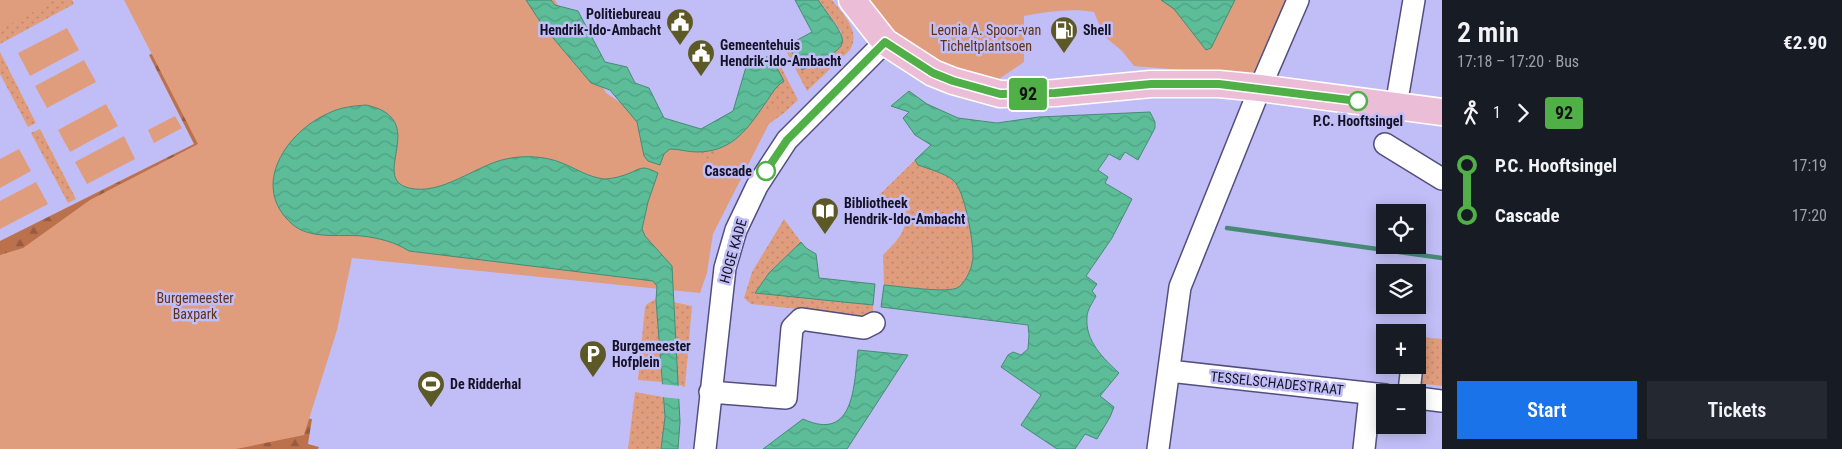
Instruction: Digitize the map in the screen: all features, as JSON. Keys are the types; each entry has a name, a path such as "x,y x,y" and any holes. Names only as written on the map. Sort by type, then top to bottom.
{"main road":[{"path":"852,0 885,42 933,73 953,81 1000,94 1055,93 1151,84 1219,84 1442,112"}],"street":[{"path":"1158,449 1180,287 1260,88 1298,0"},
{"path":"1396,106 1414,0"},
{"name":"HOGE KADE","path":"705,449 725,268 736,230 750,200 787,140 885,42"},
{"path":"1385,144 1442,179"},
{"path":"710,392 786,398 792,328 801,319 864,328 874,323"},
{"name":"TESSELSCHADESTRAAT","path":"1169,371 1376,394"},
{"path":"1364,449 1376,398"},
{"path":"1426,399 1442,402"}],"green space":[{"path":"0,0 72,0 74,4 0,44"},
{"path":"0,0 55,0 0,30"},
{"name":"Burgemeester Baxpark","path":"124,0 555,0 606,93 707,161 759,113 778,106 713,234 707,273 700,293 352,258 337,330 304,435 236,449 0,449 0,255 23,248 90,200 198,144"},
{"path":"818,0 832,0 850,24 854,36 850,50 807,91 784,47 788,45 802,70 842,33"},
{"name":"Leonia A. Spoor-van Ticheltplantsoen","path":"866,0 1287,0 1254,76 1134,66 1122,51 1104,36 1094,12 1068,10 1024,16 1024,62 999,79 952,69 920,53 889,30"},
{"path":"204,27 224,144 0,268 0,241 194,144 149,55"},
{"path":"67,28 79,50 30,76 18,53"},
{"path":"0,52 36,123 28,127 0,74"},
{"path":"774,53 798,100 784,113 744,142 718,177 664,154 763,107 775,87 783,81 770,55"},
{"path":"84,60 96,82 47,108 35,86"},
{"path":"106,104 118,126 70,152 58,130"},
{"path":"175,116 182,128 154,143 148,130"},
{"path":"40,129 76,199 68,203 31,133"},
{"path":"124,136 135,159 87,184 75,162"},
{"path":"19,149 31,171 0,188 0,159"},
{"path":"915,160 918,165 941,173 953,180 965,204 972,239 973,260 965,281 959,287 953,289 935,290 884,285 883,255 903,231 906,211 900,205 868,206"},
{"path":"36,182 48,204 0,229 0,201"},
{"path":"784,219 801,242 769,273 756,293 873,305 873,311 867,316 751,304 744,298 752,272"},
{"path":"656,299 662,382 638,380 645,307"},
{"path":"673,302 692,306 685,387 677,384"},
{"path":"1426,337 1442,339 1442,386 1416,383 1417,374 1426,374"},
{"path":"635,392 663,397 665,418 661,449 628,449"},
{"path":"270,414 312,419 308,444 319,447 318,449 153,449"}],"water":[{"path":"526,0 551,0 555,5 578,11 605,62 627,67 635,83 649,88 664,118 701,129 733,111 746,67 770,55 784,81 774,90 742,133 727,145 718,149 694,152 670,149 664,154 660,165 648,161 644,156 637,122 610,90 591,83 543,26"},
{"path":"795,0 818,0 837,27 842,42 839,48 832,54 802,70 788,45 812,32"},
{"path":"1161,0 1235,0 1211,48 1206,50 1174,9"},
{"path":"909,91 927,104 958,118 997,123 1039,117 1150,112 1155,122 1155,128 1138,160 1125,152 1120,160 1109,154 1098,170 1108,177 1105,183 1132,199 1112,238 1086,276 1097,284 1092,291 1096,296 1087,314 1089,334 1101,355 1119,373 1100,396 1114,407 1097,439 1085,434 1075,449 1057,449 1021,425 1041,395 1001,367 1008,355 1013,352 1021,355 1028,349 1028,325 881,307 884,285 935,290 954,289 965,281 973,260 968,216 957,186 953,180 945,175 918,165 915,160 931,145 915,135 903,118 909,112 891,106"},
{"path":"366,105 385,112 395,122 398,135 394,173 398,182 409,188 434,188 495,162 520,157 549,159 588,175 604,179 621,176 642,168 658,173 648,202 642,229 645,236 672,266 680,422 678,449 661,449 665,417 656,300 657,286 653,281 409,251 381,239 362,236 316,234 299,229 292,224 280,209 274,193 274,177 279,161 287,146 314,121 329,113 352,106"},
{"path":"801,242 806,248 816,254 819,278 875,284 873,305 755,293 769,273"},
{"path":"858,350 908,355 847,449 763,449 803,419 820,424 833,423 842,417 853,393"}],"pier":[{"path":"660,384 680,386 681,399 661,397"}],"waterway":[{"path":"1227,228 1442,258"}],"bus line":[{"name":"92","path":"766,171 787,140 885,42 933,73 953,81 1000,94 1055,93 1151,84 1219,84 1358,101"}],"place":[{"name":"Politiebureau Hendrik-Ido-Ambacht","path":"680,46"},
{"name":"Shell","path":"1064,54"},
{"name":"Gemeentehuis Hendrik-Ido-Ambacht","path":"701,77"},
{"name":"P.C. Hooftsingel","path":"1358,101"},
{"name":"Cascade","path":"766,171"},
{"name":"Bibliotheek Hendrik-Ido-Ambacht","path":"825,235"},
{"name":"Burgemeester Hofplein","path":"593,378"},
{"name":"De Ridderhal","path":"431,408"}]}
